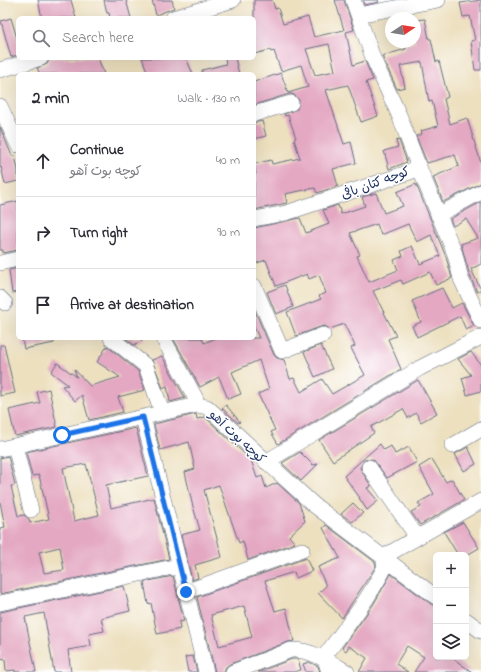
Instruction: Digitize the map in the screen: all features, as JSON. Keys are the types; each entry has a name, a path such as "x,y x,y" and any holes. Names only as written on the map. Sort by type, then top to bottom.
{"street":[{"path":"180,16 233,0"},
{"name":"کوچه کتان بافی","path":"256,219 286,213 366,187 410,172 418,165 399,115 373,58 353,0"},
{"path":"358,15 415,2 438,0"},
{"path":"0,70 34,60"},
{"path":"256,113 291,103"},
{"path":"0,106 16,141"},
{"path":"418,165 455,254 461,279 481,321"},
{"path":"438,215 481,192"},
{"path":"0,263 16,259"},
{"path":"256,291 282,351 323,335"},
{"path":"266,462 420,368 481,337"},
{"path":"114,340 146,366 162,412"},
{"path":"164,340 196,399 197,405"},
{"name":"کوچه بوت آهو","path":"0,449 162,412 197,405 206,407 314,505 433,595"},
{"path":"143,417 178,566 206,672"},
{"path":"452,446 481,429"},
{"path":"15,446 31,510"},
{"path":"368,467 417,537"},
{"path":"327,666 380,578 385,567 383,557 481,501"},
{"path":"186,592 302,550"},
{"path":"0,603 178,566"},
{"path":"469,622 481,631"},
{"path":"232,672 291,650 299,650 327,666 347,672"}],"building":[{"path":"38,0 71,0 75,16 42,16"},
{"path":"104,0 126,0 130,16 110,16 109,13 107,13"},
{"path":"152,0 172,0 174,8 156,15"},
{"path":"254,0 272,0 275,9 278,8 283,24 308,17 314,37 344,30 335,0 344,0 354,30 346,32 353,65 365,61 373,80 366,82 378,116 361,122 348,85 326,90 344,144 351,142 356,163 333,169 338,186 317,193 315,188 285,194 287,203 256,210 256,164 271,160 272,164 300,158 294,139 296,138 288,115 285,116 284,114 297,109 299,100 293,94 289,94 256,104 256,81 281,73 288,93 308,87 301,65 281,71 274,51 271,52 270,50 256,54 256,16 254,16","holes":["329,44 335,71 315,75 306,49"]},
{"path":"363,0 378,0 379,2 364,5"},
{"path":"481,0 481,70 475,70 471,41 475,40 470,16 463,17 460,3"},
{"path":"11,18 16,35 16,56 11,57 1,21"},
{"path":"421,19 425,19 436,62 439,61 448,97 444,99 450,124 467,118 481,163 481,183 443,202 433,177 459,166 455,155 427,163 416,136 422,134 421,131 438,126 432,101 429,102 422,62 400,66 405,87 397,89 382,56 406,48 421,48"},
{"path":"49,60 99,60 103,72 39,72 37,68 47,64"},
{"path":"143,60 187,60 192,72 147,72"},
{"path":"225,60 236,60 238,72 202,72 202,70 226,64"},
{"path":"262,121 266,136 256,138 256,122"},
{"path":"0,127 12,156 15,156 16,181 5,184 1,167 0,168"},
{"path":"399,140 407,162 389,169 384,151 398,147 396,141"},
{"path":"416,184 446,257 452,278 436,285 430,272 403,284 401,280 373,291 396,336 388,339 401,369 278,444 271,432 275,430 258,394 269,389 259,360 232,372 241,394 228,399 219,377 200,387 174,340 203,340 204,343 211,340 256,340 256,338 259,338 256,331 256,314 274,355 277,358 284,360 290,379 294,378 301,392 322,379 332,394 365,375 351,348 355,346 344,324 330,329 325,326 320,327 296,336 287,312 321,299 319,296 326,293 319,275 309,279 307,274 276,286 266,260 256,263 256,228 300,218 306,233 329,224 323,210 338,205 341,214 365,206 362,197 376,193 384,213 403,206 397,192","holes":["377,224 381,235 408,224 417,242 431,235 440,256 420,264 412,246 401,251 403,256 394,260 398,270 369,282 357,256 360,255 350,233"]},
{"path":"16,201 16,250 3,253 3,250 0,250 0,205"},
{"path":"481,202 481,264 471,269 481,290 477,292 470,276 461,244 478,238 466,219 453,226 450,219"},
{"path":"16,268 16,292 12,293 9,270"},
{"path":"285,285 293,307 276,314 267,292"},
{"path":"442,288 452,308 462,303 474,326 466,330 460,316 417,337 412,326 421,322 412,301"},
{"path":"22,340 54,340 54,343 24,349"},
{"path":"128,340 142,340 134,345"},
{"path":"0,345 4,345 15,393 0,396"},
{"path":"321,345 332,369 315,377 304,352"},
{"path":"107,346 138,371 145,390 118,397 123,412 89,420 82,395 75,401 62,386 68,385 51,372 57,363 77,377 74,369 90,386 120,377 97,362"},
{"path":"471,352 481,365 481,391 467,395 462,378 471,375 458,359"},
{"path":"162,356 185,398 170,402 167,386 163,388 152,360"},
{"path":"418,380 437,413 421,422 416,413 408,418 403,409 371,427 374,433 333,461 319,440"},
{"path":"49,389 57,427 15,436 9,410 40,403 37,392"},
{"path":"226,405 240,422 238,423 222,408"},
{"path":"196,414 197,419 205,417 251,460 257,478 262,476 266,488 277,483 299,503 305,521 289,536 295,543 248,560 243,541 239,543 219,485 204,490 222,557 195,565 198,578 192,580 181,535 200,530 185,472 195,469 189,442 160,450 154,424"},
{"path":"136,428 148,476 106,485 111,508 154,498 169,559 0,594 0,528 5,527 0,502 0,458 8,456 15,485 11,486 18,516 24,515 29,519 30,523 49,519 39,475 32,476 26,452","holes":["86,464 99,515 74,521 63,468","60,547 64,570 44,573 39,552"]},
{"path":"380,444 384,450 391,446 395,454 409,447 417,462 387,478 373,459 364,460 360,468 371,486 367,488 378,501 367,510 344,476"},
{"path":"468,447 476,464 464,471 455,454"},
{"path":"300,452 313,465 318,464 301,481 282,463"},
{"path":"432,459 446,482 452,479 464,500 420,525 411,512 421,507 418,503 434,494 419,467"},
{"path":"353,503 363,513 352,522 341,514"},
{"path":"463,522 479,548 469,554 469,552 456,552 444,532"},
{"path":"326,525 375,562 376,566 342,618 318,593 326,586 318,567 340,558 323,528"},
{"path":"306,558 312,571 296,578 294,572 265,581 275,611 286,608 294,641 230,664 226,667 224,672 215,672 197,597","holes":["244,606 252,637 219,646 211,615"]},
{"path":"391,574 433,605 433,660 455,660 472,672 414,672 424,657 407,646 396,664 408,672 359,672 367,658 349,646 346,651 342,648 373,605"},
{"path":"173,576 184,621 179,622 180,629 157,634 151,603 148,604 144,582"},
{"path":"124,586 130,611 101,618 104,631 89,634 91,646 68,650 71,672 54,672 44,613 25,617 36,672 15,672 15,670 6,671 5,659 0,660 0,612"},
{"path":"193,656 197,672 188,672 185,657"},
{"path":"292,659 298,659 301,670 294,672 258,672"},
{"path":"309,662 318,666 320,672 306,672 303,664"}],"route":[{"path":"62,435 143,417 178,566 186,592"}]}
